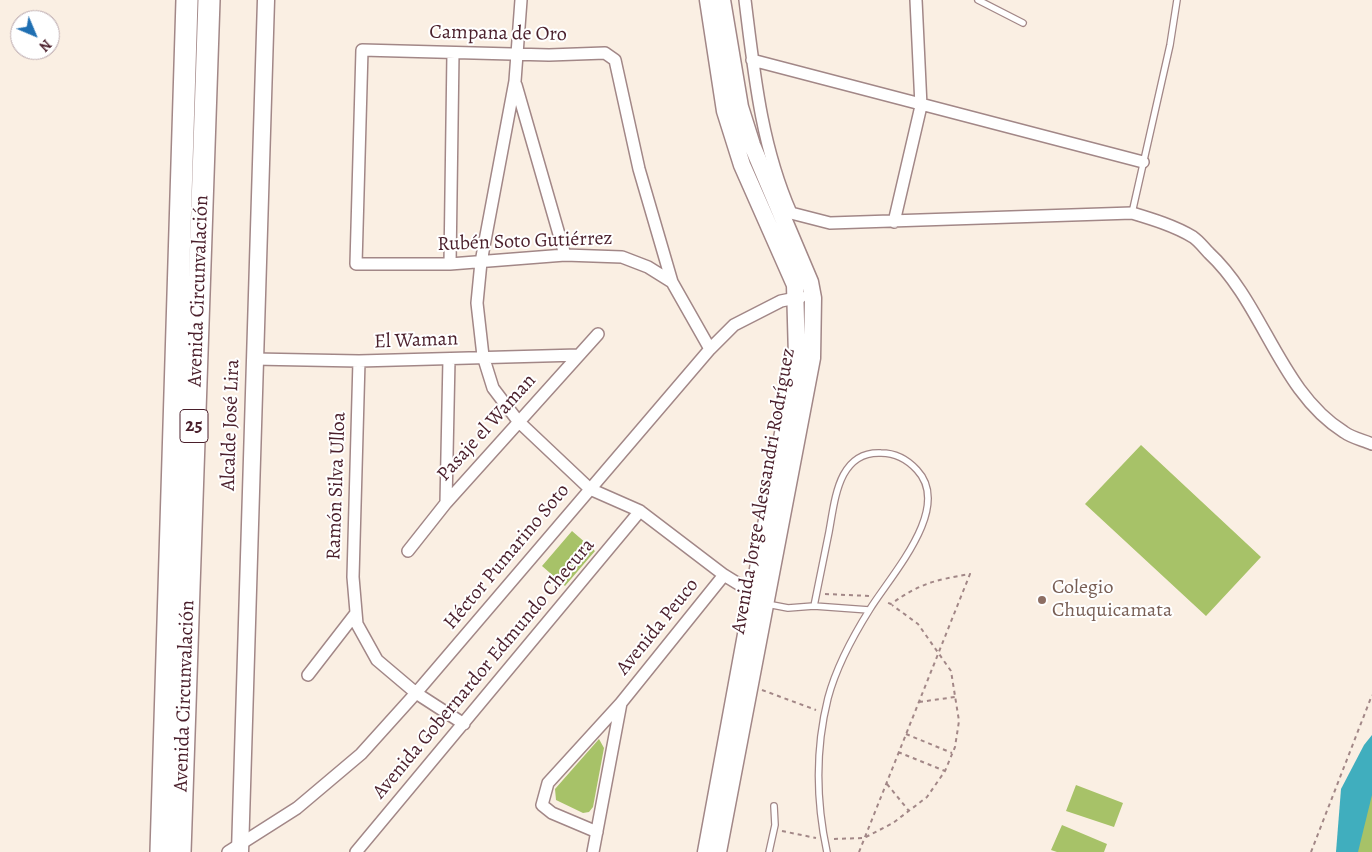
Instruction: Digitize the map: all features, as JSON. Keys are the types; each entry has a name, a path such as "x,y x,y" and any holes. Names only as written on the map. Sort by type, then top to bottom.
{"highway":[{"name":"Avenida Circunvalación","path":"161,852 187,0"},
{"name":"Avenida Circunvalación","path":"180,852 208,0"}],"street":[{"name":"Alcalde José Lira","path":"236,849 266,0"},
{"path":"521,0 515,81 481,262 477,303 483,356 493,388 518,421 590,489 640,510 724,575 753,591 766,604"},
{"name":"Avenida Jorge Alessandri Rodríguez","path":"708,0 725,111 742,165 795,285 797,356 753,591 722,799 718,852"},
{"name":"Avenida Jorge Alessandri Rodríguez","path":"706,852 722,799 750,687 812,358 813,298 810,282 786,209 752,145 740,107 722,0"},
{"path":"745,0 752,60 763,125 786,209 830,223 1132,213 1160,222 1193,238 1227,270 1251,305 1295,383 1320,414 1345,433 1372,444"},
{"path":"894,222 921,105 916,0"},
{"name":"Campana de Oro","path":"356,264 362,50 549,54 604,52 614,60 638,169 672,282"},
{"path":"450,264 454,53"},
{"path":"752,60 1143,162"},
{"path":"515,81 565,255"},
{"name":"Rubén Soto Gutiérrez","path":"356,264 450,264 565,255 622,257 648,267 672,282 710,349"},
{"name":"Héctor Pumarino Soto","path":"236,849 297,808 361,754 416,693 710,349 734,325 781,301 796,297 813,298"},
{"name":"Pasaje el Waman","path":"408,551 446,503 598,334"},
{"name":"El Waman","path":"254,359 449,360 483,356 579,355"},
{"path":"446,503 449,360"},
{"name":"Ramón Silva Ulloa","path":"359,361 358,454 353,577 357,624 377,660 416,693 464,724"},
{"name":"Avenida Gobernardor Edmundo Checura","path":"356,852 640,510"},
{"name":"Avenida Peuco","path":"597,832 552,813 542,805 548,783 621,703 724,575"},
{"path":"308,675 356,613"},
{"name":"Avenida Peuco","path":"593,852 621,703"}],"lane":[{"path":"978,0 1023,23"},
{"path":"1132,213 1168,55 1177,0"},
{"path":"814,606 834,498 844,472 857,458 871,452 890,453 909,461 924,476 929,492 927,514 917,538 869,610 844,658 828,697 818,750 820,821 828,852"},
{"path":"766,604 788,608 814,606 869,610"},
{"path":"769,852 775,829 774,806"}],"path":[{"path":"858,852 970,574 932,580 909,591 891,604"},
{"path":"775,829 825,840 864,838 892,824 927,797 945,770 952,753 958,721 951,671 918,624 891,604 866,595 816,594"},
{"path":"750,687 790,698 825,714"},
{"path":"1311,852 1372,695"},
{"path":"918,702 955,698"},
{"path":"906,734 952,753"},
{"path":"898,752 945,770"},
{"path":"886,782 909,811"}],"green space":[{"path":"1141,445 1261,557 1206,616 1085,504"},
{"path":"572,531 595,551 565,586 542,566"},
{"path":"599,739 604,748 593,807 589,812 583,813 556,800 555,789"},
{"path":"1372,747 1372,852 1336,852"},
{"path":"1076,785 1123,803 1114,827 1066,811"},
{"path":"1062,825 1107,844 1104,852 1057,852 1051,850"}],"water":[{"path":"1372,735 1372,795 1358,852 1336,852 1341,789 1364,745"}],"place":[{"name":"Colegio Chuquicamata","path":"1042,600"}]}
